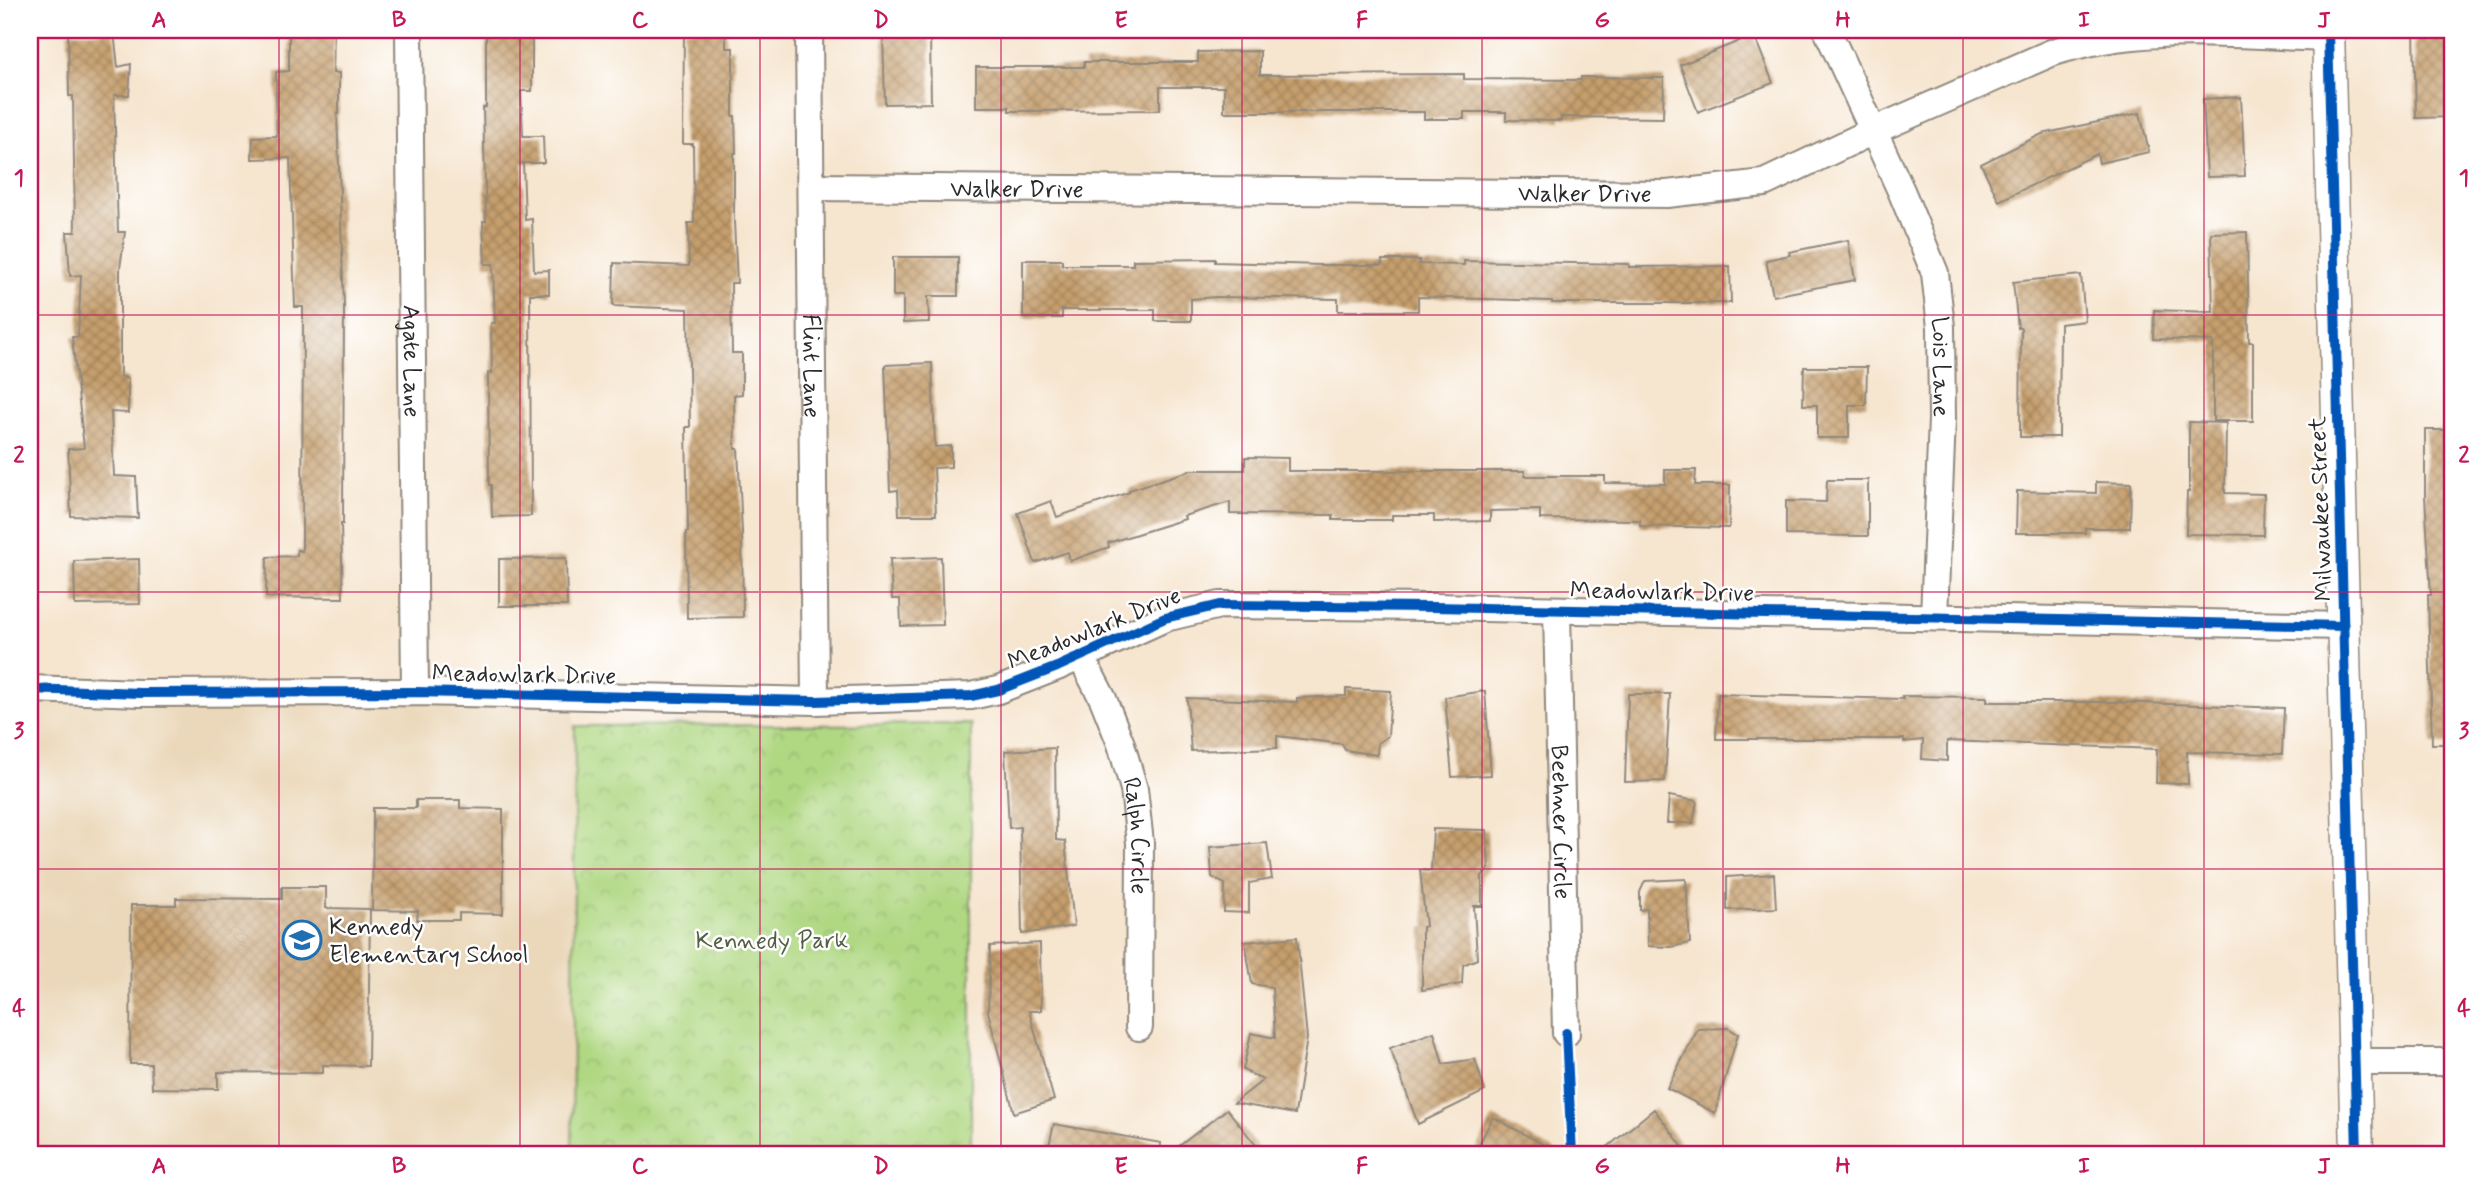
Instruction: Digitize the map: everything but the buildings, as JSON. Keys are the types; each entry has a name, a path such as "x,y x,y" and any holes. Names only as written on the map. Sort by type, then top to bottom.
{"street":[{"name":"Agate Lane","path":"409,30 415,692"},
{"name":"Flint Lane","path":"809,30 815,701"},
{"name":"Lois Lane","path":"1827,30 1935,274 1941,327 1942,419 1934,617"},
{"name":"Walker Drive","path":"811,187 1667,194 1764,183 1873,131 2077,44 2154,33 2328,34"},
{"name":"Milwaukee Street","path":"2328,34 2357,1154"},
{"name":"Meadowlark Drive","path":"30,689 140,693 415,692 815,701 971,696 998,690 1057,667 1165,618 1220,605 2344,626"},
{"name":"Beehner Circle","path":"1557,610 1566,1033"},
{"name":"Ralph Circle","path":"1080,655 1103,699 1121,744 1134,789 1140,843 1139,1027"},
{"path":"2355,1062 2453,1062"}],"shaded area":[{"name":"Kennedy Elementary School","path":"30,688 572,696 575,726 572,1154 30,1154"}],"green space":[{"name":"Kennedy Park","path":"971,724 971,1154 572,1154 575,726"}],"cycle path":[{"path":"2328,30 2357,1154"},
{"path":"30,689 140,693 415,692 815,701 971,696 998,690 1057,667 1165,618 1220,605 2344,626"},
{"path":"1566,1033 1572,1154"}],"place":[{"name":"Kennedy Elementary School","path":"302,940"}]}
